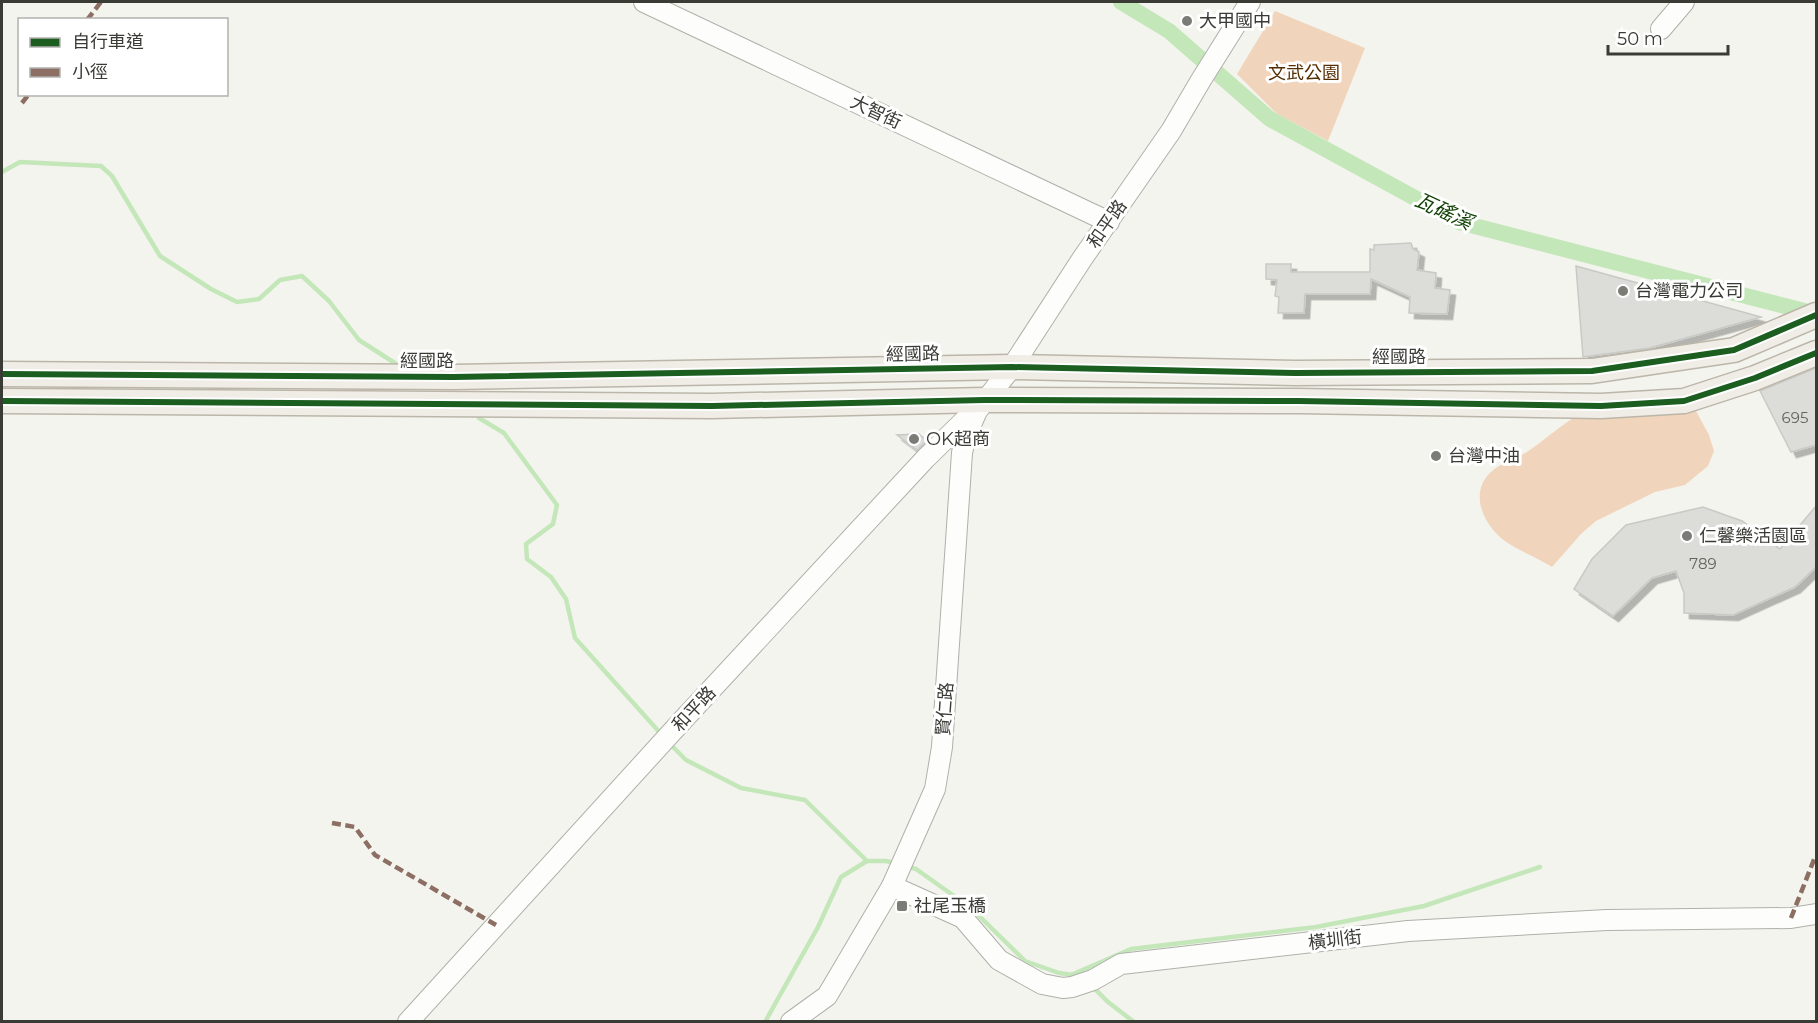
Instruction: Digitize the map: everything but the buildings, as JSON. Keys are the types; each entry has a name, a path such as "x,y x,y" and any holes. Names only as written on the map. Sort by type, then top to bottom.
{"main road":[{"name":"經國路","path":"2,374 454,377 1012,367 1295,373 1592,371 1734,351 1807,319"},
{"path":"2,402 712,406 984,400 1298,401 1601,406 1684,400 1755,378 1816,353"}],"street":[{"name":"大智街","path":"644,2 1109,222"},
{"name":"和平路","path":"1012,367 1082,259 1172,131 1250,2"},
{"path":"1661,28 1684,2"},
{"name":"賢仁路","path":"792,1022 827,996 892,886 935,789 940,767 962,453 971,422 984,400 1012,367"},
{"name":"和平路","path":"408,1022 681,722 925,459 984,400"},
{"name":"橫圳街","path":"892,886 963,918 999,960 1042,984 1063,988 1093,980 1121,964 1408,931 1607,920 1791,918 1816,914"}],"green space":[{"name":"文武公園","path":"1275,11 1365,48 1328,141 1277,114 1237,74"},
{"path":"1695,409 1709,435 1714,451 1708,466 1685,485 1655,492 1596,521 1581,534 1552,567 1506,542 1494,531 1485,517 1480,494 1481,486 1490,473 1527,452 1580,414"}],"waterway":[{"name":"瓦磘溪","path":"1121,2 1169,31 1270,119 1459,222 1816,314"},
{"path":"2,172 20,162 101,166 112,176 160,256 211,289 237,302 259,299 280,280 302,276 329,301 359,340 401,367"},
{"path":"479,418 504,433 557,505 553,524 526,544 527,559 551,577 566,599 575,638 662,735"},
{"path":"670,744 686,760 741,788 805,800 867,861 886,861 898,864"},
{"path":"765,1022 818,927 841,877 867,861"},
{"path":"906,866 916,869 971,908 1025,961 1059,973 1080,976"},
{"path":"1071,975 1131,949 1316,927 1424,906 1540,867"},
{"path":"1093,987 1134,1022"}],"marked path":[{"path":"89,18 101,2"},
{"path":"22,103 27,96"},
{"path":"332,823 355,827 375,855 496,925"},
{"path":"1791,918 1815,857"}],"cycle path":[{"path":"2,374 454,377 1012,367 1295,373 1592,371 1734,350 1816,315"},
{"path":"2,401 712,406 984,400 1298,401 1601,406 1684,401 1755,378 1816,353"}],"place":[{"name":"大甲國中","path":"1187,21"},
{"name":"台灣電力公司","path":"1623,291"},
{"name":"OK超商","path":"914,439"},
{"name":"台灣中油","path":"1436,456"},
{"name":"仁馨樂活園區","path":"1687,536"},
{"name":"社尾玉橋","path":"902,906"}]}
